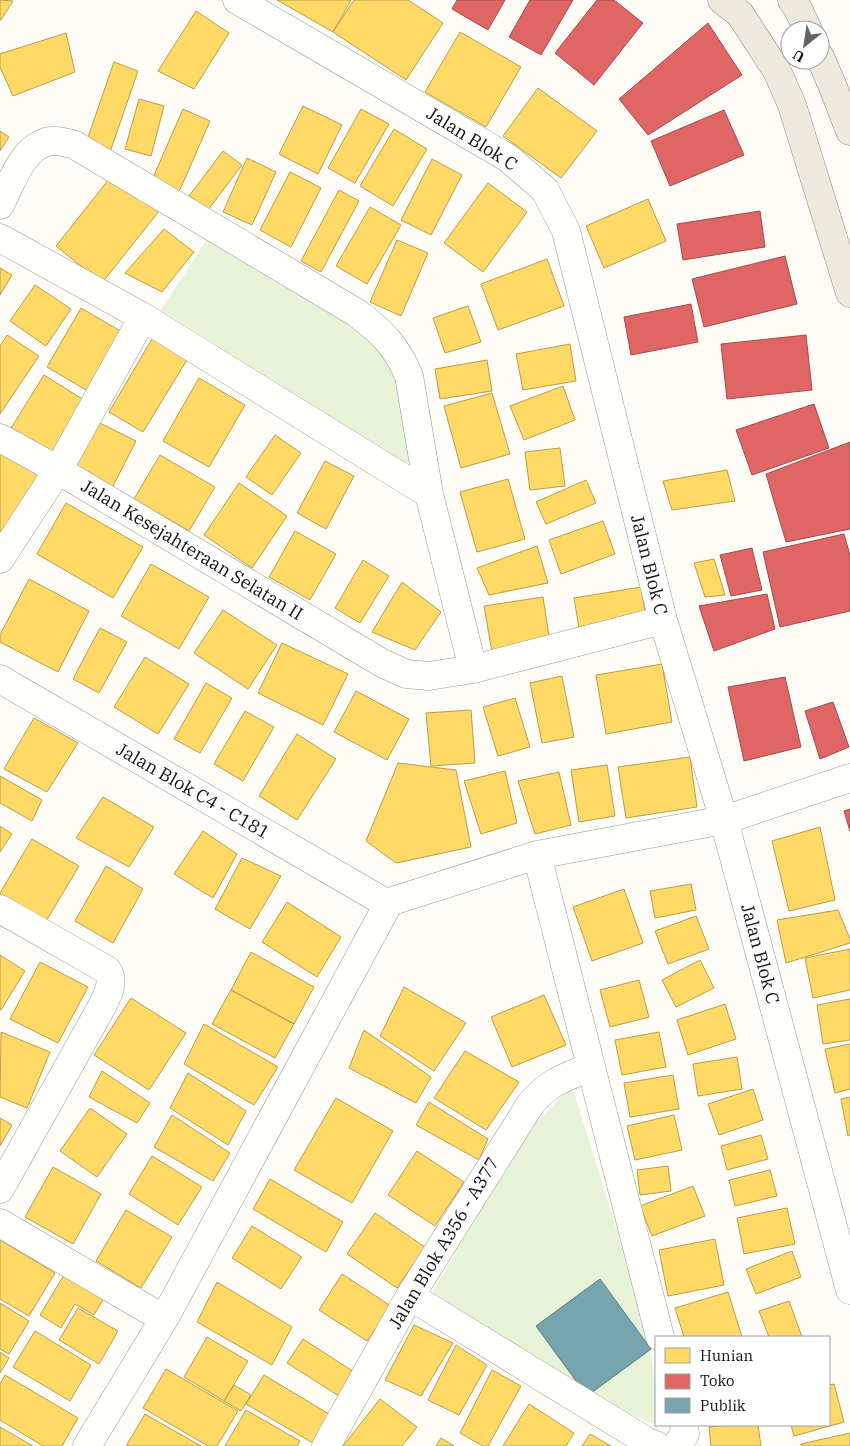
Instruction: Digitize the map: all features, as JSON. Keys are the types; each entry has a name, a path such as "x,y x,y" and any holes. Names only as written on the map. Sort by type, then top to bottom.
{"main road":[{"path":"722,0 740,14 777,71 792,105 850,293"},
{"path":"792,0 803,20"},
{"path":"826,70 850,131"}],"street":[{"name":"Jalan Blok C","path":"237,0 508,158 546,190 566,231 663,620 724,820 850,1290"},
{"path":"0,205 26,155 39,145 52,141 73,144 357,313 377,328 393,346 409,376 429,494 473,669"},
{"path":"0,238 143,317 429,494"},
{"path":"0,559 58,470 143,317"},
{"name":"Jalan Kesejahteraan Selatan II","path":"0,438 58,470 382,663 406,674 429,676 473,669 663,620"},
{"name":"Jalan Blok C4 - C181","path":"0,679 386,903"},
{"path":"87,1446 164,1319 386,908 386,903 537,855 724,820 850,778"},
{"path":"537,855 660,1336"},
{"path":"0,909 108,970 111,977 109,992 100,1010 0,1189"},
{"name":"Jalan Blok A356 - A377","path":"326,1446 410,1296 530,1105 540,1092 555,1081 590,1067"},
{"path":"0,1223 164,1319"},
{"path":"410,1296 657,1446"},
{"path":"676,1446 685,1434 684,1426"}],"green space":[{"path":"211,233 352,319 402,378 417,466 403,461 161,310"},
{"path":"572,1086 645,1321 655,1378 655,1425 631,1414 430,1297 521,1138"}],"building: Hunian":[{"path":"0,0 13,1 1,20 0,20"},
{"path":"277,0 351,0 333,32"},
{"path":"354,0 408,0 443,23 406,80 333,32"},
{"path":"196,11 229,33 194,89 158,71"},
{"path":"460,32 521,67 486,127 425,92"},
{"path":"66,33 75,72 13,96 0,67 0,54"},
{"path":"114,62 138,71 110,152 86,143"},
{"path":"538,88 597,131 561,178 503,136"},
{"path":"139,99 164,106 151,156 125,149"},
{"path":"303,106 342,125 318,174 279,154"},
{"path":"183,109 210,121 179,192 152,180"},
{"path":"361,109 389,124 355,183 328,168"},
{"path":"394,129 427,149 393,206 360,186"},
{"path":"0,131 9,137 0,151"},
{"path":"223,151 242,165 208,210 189,196"},
{"path":"247,158 276,172 252,225 223,212"},
{"path":"432,159 462,175 431,235 401,220"},
{"path":"290,172 321,188 291,247 260,230"},
{"path":"113,174 159,211 102,283 56,246"},
{"path":"488,183 527,212 483,272 444,243"},
{"path":"339,190 359,201 321,272 301,261"},
{"path":"648,199 666,241 604,268 586,226"},
{"path":"370,207 401,225 367,284 336,266"},
{"path":"164,229 194,252 162,292 125,273"},
{"path":"397,240 428,253 401,316 370,302"},
{"path":"547,259 564,306 498,330 481,284"},
{"path":"0,268 12,275 0,295"},
{"path":"35,285 71,309 46,346 10,321"},
{"path":"468,306 481,342 445,353 433,318"},
{"path":"81,308 122,332 88,391 47,367"},
{"path":"7,335 39,356 0,414 0,346"},
{"path":"152,339 187,360 143,432 109,412"},
{"path":"570,344 576,381 523,390 516,354"},
{"path":"487,360 492,391 440,399 435,369"},
{"path":"44,375 87,402 49,464 5,438"},
{"path":"199,378 245,405 209,467 163,441"},
{"path":"563,386 575,420 524,440 510,406"},
{"path":"492,393 510,454 461,468 444,406"},
{"path":"96,421 136,441 109,494 70,474"},
{"path":"275,435 301,453 272,495 246,477"},
{"path":"560,448 565,486 530,490 525,452"},
{"path":"0,454 39,475 0,537"},
{"path":"160,455 215,487 189,531 134,499"},
{"path":"325,461 354,476 326,529 297,513"},
{"path":"727,470 735,501 672,510 663,481"},
{"path":"508,479 525,539 477,552 460,492"},
{"path":"586,480 596,503 546,524 536,502"},
{"path":"239,483 287,516 252,568 204,535"},
{"path":"66,503 143,547 113,598 37,554"},
{"path":"603,521 615,554 561,574 549,540"},
{"path":"295,531 336,554 310,600 269,577"},
{"path":"537,546 548,583 489,595 477,568"},
{"path":"714,559 725,595 705,597 694,563"},
{"path":"363,560 389,576 360,623 335,608"},
{"path":"151,564 209,597 179,649 121,616"},
{"path":"29,579 89,611 58,672 0,642 0,635"},
{"path":"402,582 441,612 415,650 372,632"},
{"path":"641,587 647,624 580,634 574,598"},
{"path":"543,597 550,643 492,652 484,606"},
{"path":"223,610 277,645 248,689 194,653"},
{"path":"100,628 127,642 99,693 73,679"},
{"path":"282,643 348,674 323,725 258,693"},
{"path":"145,657 189,684 158,734 114,707"},
{"path":"662,664 672,722 606,734 596,675"},
{"path":"562,676 574,737 542,743 530,683"},
{"path":"206,683 232,698 200,753 174,739"},
{"path":"356,691 409,719 387,760 334,732"},
{"path":"515,698 530,747 498,756 483,707"},
{"path":"471,710 475,763 431,766 426,713"},
{"path":"245,711 274,727 243,781 214,764"},
{"path":"34,718 78,743 47,792 4,769"},
{"path":"297,734 336,759 297,820 259,796"},
{"path":"690,757 697,807 626,818 618,767"},
{"path":"398,763 456,770 471,847 396,863 366,841"},
{"path":"607,765 615,816 579,822 571,770"},
{"path":"505,771 517,823 481,834 464,781"},
{"path":"559,772 571,825 535,834 518,781"},
{"path":"0,776 42,800 32,821 0,803"},
{"path":"103,797 154,827 129,867 76,838"},
{"path":"0,826 12,834 0,852"},
{"path":"820,827 835,900 789,911 772,841"},
{"path":"203,831 237,854 213,898 174,874"},
{"path":"32,839 79,866 45,923 0,897 0,893"},
{"path":"242,858 281,876 250,929 215,909"},
{"path":"106,866 143,889 113,943 75,921"},
{"path":"691,884 696,910 655,918 650,891"},
{"path":"624,889 643,943 592,961 573,907"},
{"path":"287,902 341,937 317,977 262,942"},
{"path":"838,910 850,943 786,963 777,920"},
{"path":"696,916 709,949 668,964 655,931"},
{"path":"850,949 850,990 813,998 805,958"},
{"path":"251,952 314,987 294,1024 231,990"},
{"path":"0,955 25,971 1,1010 0,1010"},
{"path":"700,960 714,988 676,1007 662,980"},
{"path":"40,962 88,987 58,1043 10,1019"},
{"path":"639,980 649,1017 610,1027 600,990"},
{"path":"404,987 466,1023 434,1071 380,1036"},
{"path":"231,990 294,1024 275,1058 212,1024"},
{"path":"544,995 566,1045 512,1067 491,1017"},
{"path":"131,998 186,1033 149,1090 94,1055"},
{"path":"850,999 850,1040 823,1044 817,1005"},
{"path":"725,1004 736,1039 688,1055 677,1020"},
{"path":"204,1024 278,1067 254,1105 184,1064"},
{"path":"364,1030 431,1077 416,1103 349,1068"},
{"path":"1,1032 50,1052 27,1108 0,1097"},
{"path":"659,1032 666,1067 622,1075 615,1040"},
{"path":"850,1044 850,1089 835,1093 825,1049"},
{"path":"465,1051 519,1082 486,1130 434,1098"},
{"path":"737,1057 742,1089 698,1096 693,1064"},
{"path":"102,1071 150,1103 137,1123 89,1097"},
{"path":"188,1073 246,1111 228,1145 170,1108"},
{"path":"673,1075 679,1109 630,1117 624,1083"},
{"path":"753,1089 763,1120 719,1135 708,1104"},
{"path":"850,1097 850,1135 848,1136 841,1099"},
{"path":"336,1098 393,1131 352,1203 294,1170"},
{"path":"429,1102 488,1139 479,1160 416,1125"},
{"path":"90,1108 127,1134 97,1177 60,1151"},
{"path":"172,1115 230,1153 213,1181 154,1147"},
{"path":"674,1115 682,1150 635,1160 627,1126"},
{"path":"0,1118 12,1125 0,1146"},
{"path":"761,1135 768,1159 727,1170 721,1146"},
{"path":"417,1151 464,1182 435,1226 388,1195"},
{"path":"152,1156 202,1187 178,1225 129,1194"},
{"path":"668,1166 671,1191 640,1195 637,1170"},
{"path":"53,1167 101,1194 73,1244 25,1217"},
{"path":"770,1170 777,1196 735,1206 729,1180"},
{"path":"270,1179 343,1222 326,1252 253,1209"},
{"path":"693,1186 705,1216 652,1236 640,1206"},
{"path":"787,1208 795,1244 744,1254 737,1218"},
{"path":"126,1210 172,1237 141,1288 96,1261"},
{"path":"375,1213 425,1247 397,1288 347,1254"},
{"path":"252,1226 302,1257 281,1289 232,1258"},
{"path":"715,1239 724,1285 668,1296 659,1250"},
{"path":"0,1240 55,1273 29,1316 0,1299"},
{"path":"792,1251 801,1277 756,1294 746,1269"},
{"path":"342,1274 391,1306 367,1341 319,1310"},
{"path":"64,1275 104,1298 94,1315 75,1304 61,1328 40,1315"},
{"path":"217,1282 292,1327 272,1365 197,1322"},
{"path":"728,1292 742,1336 684,1336 675,1308"},
{"path":"789,1301 802,1336 769,1336 759,1311"},
{"path":"0,1303 29,1321 9,1354 0,1349"},
{"path":"78,1308 118,1331 99,1364 59,1340"},
{"path":"414,1325 453,1343 421,1396 385,1380"},
{"path":"35,1331 91,1365 70,1401 13,1367"},
{"path":"207,1337 248,1361 224,1401 184,1377"},
{"path":"303,1339 354,1372 339,1396 287,1363"},
{"path":"456,1345 487,1365 459,1415 428,1400"},
{"path":"0,1352 9,1358 0,1373"},
{"path":"166,1369 238,1411 217,1446 208,1446 143,1408"},
{"path":"492,1370 521,1386 488,1446 483,1446 460,1433"},
{"path":"5,1375 78,1418 62,1446 43,1446 0,1420 0,1384"},
{"path":"264,1375 329,1414 313,1443 246,1404"},
{"path":"834,1384 844,1422 830,1426 830,1385"},
{"path":"234,1385 251,1395 241,1411 224,1401"},
{"path":"380,1399 417,1427 402,1446 343,1446"},
{"path":"529,1404 574,1433 566,1446 503,1446"},
{"path":"246,1410 300,1441 297,1446 225,1446"},
{"path":"145,1414 201,1446 126,1446"},
{"path":"758,1426 761,1446 711,1446 709,1427"},
{"path":"791,1426 830,1426 794,1436"},
{"path":"0,1427 33,1446 0,1446"},
{"path":"850,1433 850,1446 801,1446 801,1444"},
{"path":"590,1434 611,1446 582,1446"},
{"path":"441,1438 454,1446 436,1446"}],"building: Toko":[{"path":"457,0 505,0 488,30 452,9"},
{"path":"530,0 573,0 541,55 509,37"},
{"path":"597,0 614,0 643,23 594,85 555,53"},
{"path":"708,23 742,75 648,135 619,99"},
{"path":"724,110 744,155 670,186 651,141"},
{"path":"760,211 765,247 683,260 677,224"},
{"path":"785,256 797,304 704,327 692,279"},
{"path":"691,304 698,342 631,355 624,317"},
{"path":"806,335 812,390 727,399 721,344"},
{"path":"814,404 829,448 752,475 736,430"},
{"path":"850,442 850,529 786,542 766,474"},
{"path":"844,534 850,555 850,611 780,627 763,552"},
{"path":"752,548 762,590 731,596 720,555"},
{"path":"767,594 775,629 714,651 699,606"},
{"path":"785,677 801,747 744,761 728,687"},
{"path":"833,702 849,747 820,759 805,711"},
{"path":"850,809 850,831 844,811"}],"building: Publik":[{"path":"600,1279 651,1349 587,1396 536,1326"}]}
